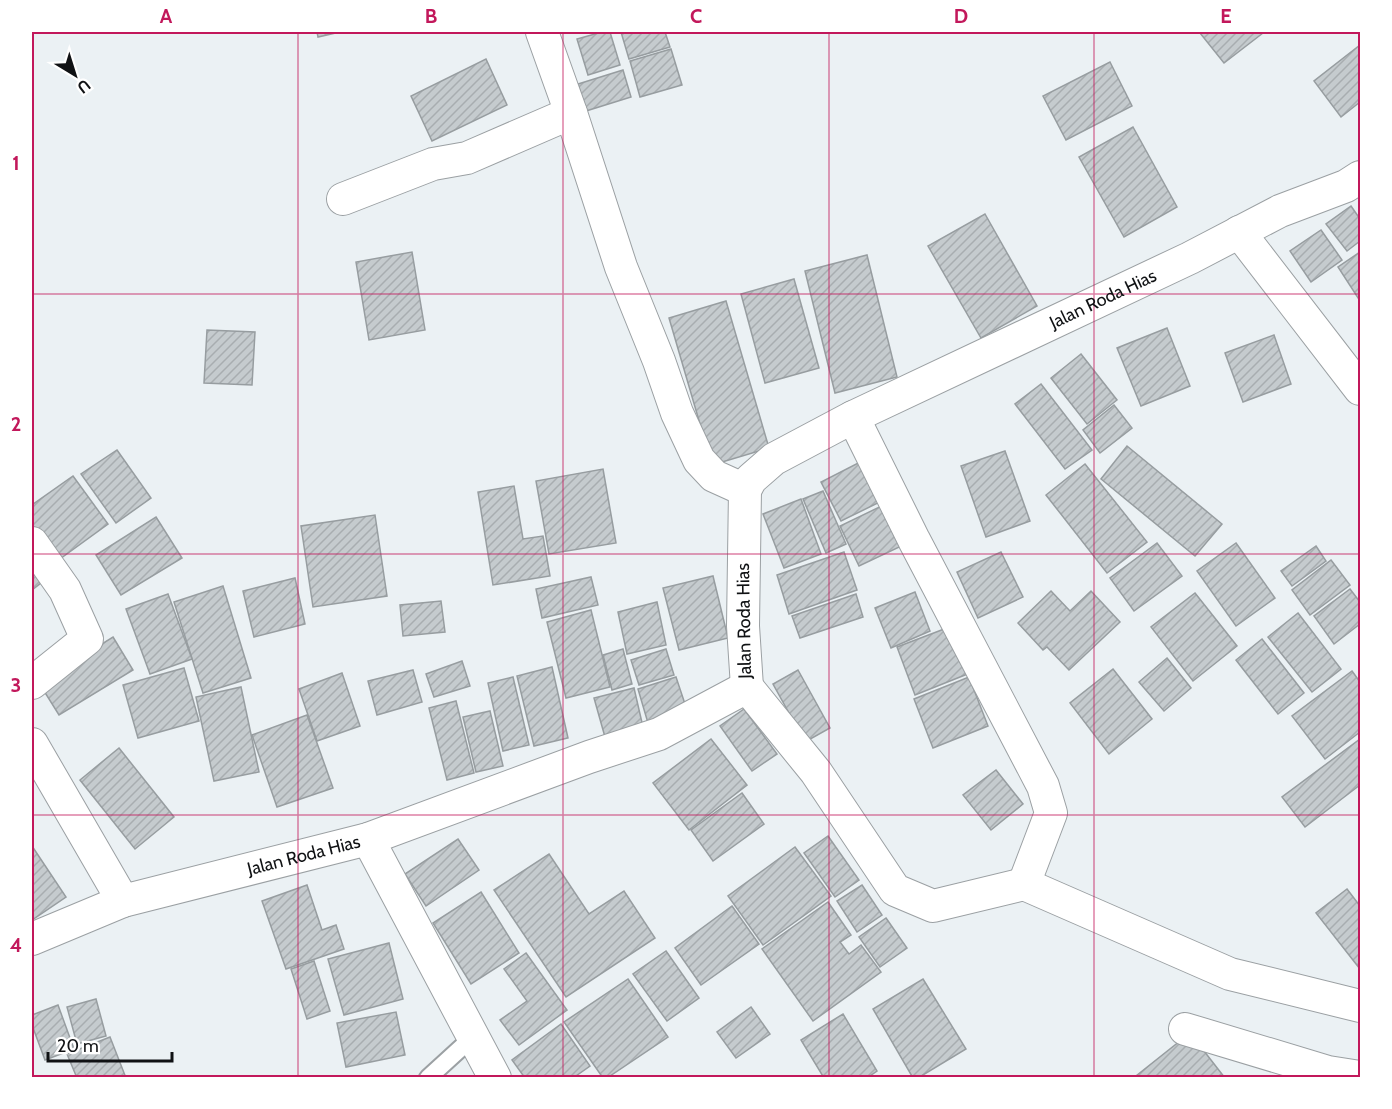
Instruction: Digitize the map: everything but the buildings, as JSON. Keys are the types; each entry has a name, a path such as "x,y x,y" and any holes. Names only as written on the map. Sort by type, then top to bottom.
{"street":[{"path":"542,32 621,267 659,360 677,413 699,460 714,476 745,490"},
{"path":"343,199 433,164 467,158 571,113"},
{"name":"Jalan Roda Hias","path":"32,939 123,901 368,839 589,757 659,734 747,687 743,626 745,490 751,479 774,459 853,417 1180,263 1280,210 1346,186 1360,177"},
{"path":"1239,232 1360,389"},
{"path":"853,417 914,540 1043,786 1051,813 1024,884"},
{"path":"32,543 65,590 87,639 32,683"},
{"path":"747,687 816,772 895,890 933,906 1024,884 1230,974 1360,1006"},
{"path":"32,744 123,901"},
{"path":"368,839 495,1077"},
{"path":"1185,1029 1325,1075 1360,1077"}],"lane":[{"path":"428,1077 474,1036"}]}
